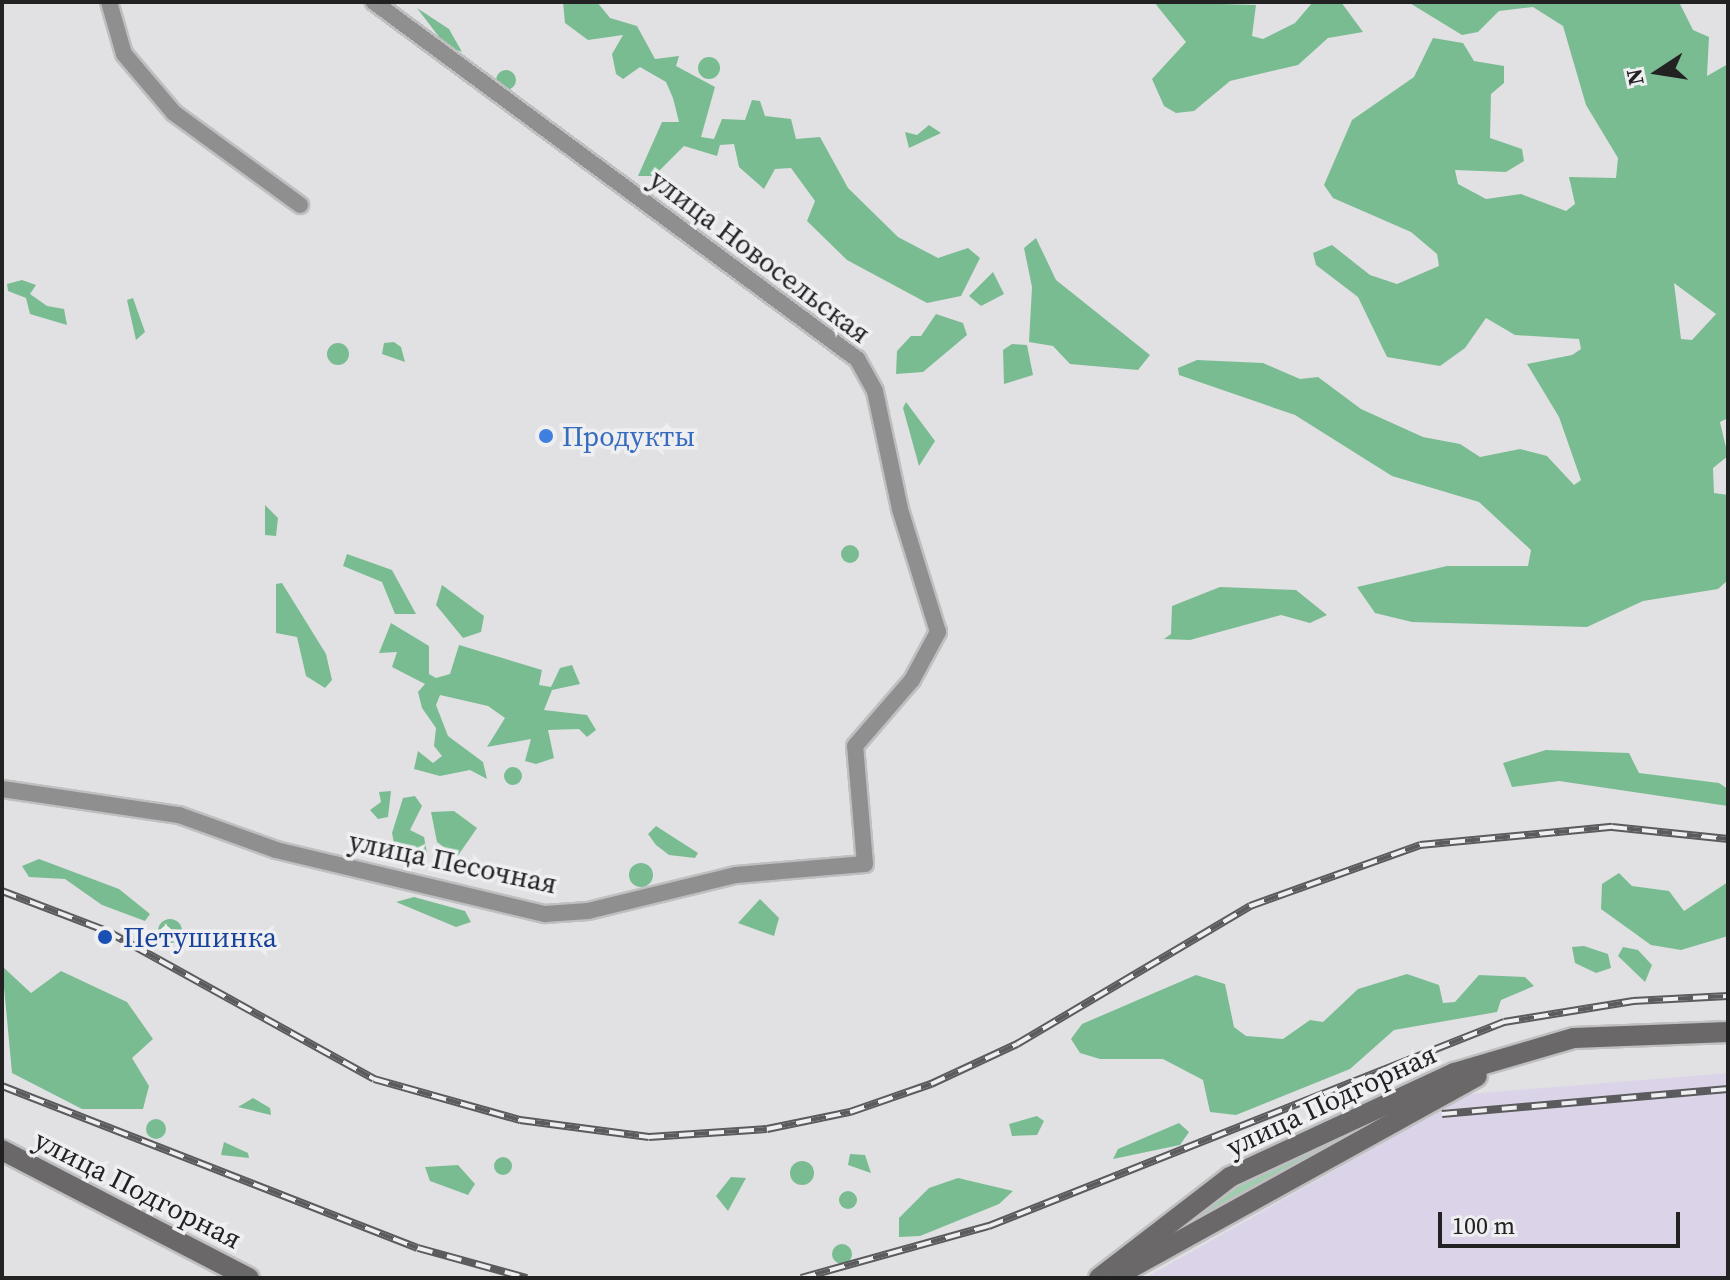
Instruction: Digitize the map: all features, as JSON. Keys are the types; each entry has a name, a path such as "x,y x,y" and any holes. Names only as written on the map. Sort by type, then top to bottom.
{"main road":[{"name":"улица Подгорная","path":"1099,1278 1230,1177 1454,1073 1574,1038 1728,1032"},
{"name":"улица Подгорная","path":"1113,1278 1521,1053"},
{"name":"улица Подгорная","path":"2,1150 249,1278"}],"street":[{"path":"109,2 124,54 174,113 300,205"},
{"name":"улица Новосельская","path":"374,2 857,359 875,391 900,509 938,632 912,680 855,746 863,782"},
{"name":"улица Песочная","path":"2,789 179,815 276,850 545,914 588,911 736,875 865,864 863,782"}],"shaded area":[{"path":"1728,1073 1728,1278 1145,1278 1469,1094"}],"green space":[{"path":"563,2 597,2 610,18 637,26 655,59 679,56 676,66 715,87 701,137 714,139 722,119 745,120 752,100 760,101 765,116 791,119 796,139 820,137 848,188 898,237 938,258 968,248 980,258 961,296 927,303 847,260 807,221 815,201 791,168 775,169 764,189 739,167 734,144 720,145 717,156 684,146 654,176 638,176 662,122 679,122 673,98 666,82 640,67 623,79 616,74 612,54 623,35 588,40 565,23"},
{"path":"1154,2 1256,5 1252,36 1263,39 1295,23 1312,3 1341,2 1363,32 1328,38 1298,65 1230,81 1194,111 1176,113 1164,106 1152,79 1186,42"},
{"path":"1408,2 1679,2 1693,30 1709,37 1707,76 1728,64 1728,418 1720,422 1728,456 1713,468 1714,493 1728,495 1728,580 1718,589 1643,601 1587,627 1412,622 1375,613 1357,587 1447,566 1528,566 1531,550 1479,502 1392,476 1295,415 1179,375 1178,368 1197,360 1263,363 1300,379 1318,377 1361,409 1423,437 1460,444 1480,457 1520,449 1547,456 1574,485 1581,480 1559,417 1527,364 1572,355 1581,349 1579,339 1515,335 1486,318 1465,348 1440,366 1387,357 1358,297 1316,265 1313,253 1332,245 1370,275 1397,284 1439,266 1437,254 1411,232 1333,198 1324,185 1352,120 1414,77 1433,38 1463,43 1474,61 1504,66 1504,83 1491,94 1490,138 1522,149 1524,161 1506,172 1455,170 1458,184 1486,199 1521,194 1566,211 1575,204 1569,177 1616,178 1618,158 1586,105 1563,26 1533,7 1499,11 1478,32 1462,35","holes":["1674,283 1716,314 1692,340 1681,339"]},
{"path":"417,8 449,29 462,52 446,46"},
{"path":"709,57 720,68 709,79 698,68"},
{"path":"506,70 513,73 516,80 513,87 506,90 499,87 496,80 499,73"},
{"path":"929,125 941,133 909,148 905,132 917,135"},
{"path":"1036,238 1056,280 1150,355 1138,370 1070,364 1053,346 1029,342 1032,287 1024,248"},
{"path":"993,272 1004,294 981,306 969,296"},
{"path":"22,280 36,285 30,294 47,306 64,309 67,325 30,314 26,298 8,291 7,284"},
{"path":"133,298 145,332 136,340 127,300"},
{"path":"936,314 963,323 967,335 923,372 896,374 897,351 911,336 921,336"},
{"path":"394,342 401,347 405,362 382,354 384,343"},
{"path":"338,343 349,354 338,365 327,354"},
{"path":"1012,344 1027,345 1033,375 1004,384 1003,350"},
{"path":"906,402 935,441 919,466 903,408"},
{"path":"265,505 278,518 276,536 265,535"},
{"path":"850,545 859,554 850,563 841,554"},
{"path":"347,554 392,570 416,614 395,614 382,582 343,566"},
{"path":"282,583 326,654 332,680 325,688 306,676 297,637 276,633 276,584"},
{"path":"442,585 484,616 481,632 463,638 436,605"},
{"path":"1220,587 1296,590 1327,615 1310,623 1281,615 1190,640 1164,639 1171,634 1172,606"},
{"path":"391,623 429,646 429,674 436,678 450,674 459,645 542,670 539,685 551,687 560,668 572,665 580,684 552,690 544,710 587,715 596,730 587,737 579,729 548,730 554,758 536,764 525,761 531,739 487,747 505,718 488,706 440,695 436,705 448,736 483,762 487,779 470,770 440,776 414,769 418,751 433,763 442,756 434,746 436,728 422,708 418,692 425,684 392,667 397,652 379,653"},
{"path":"1546,750 1629,753 1639,773 1719,783 1728,789 1728,806 1559,781 1512,787 1503,763"},
{"path":"509,767 517,767 522,776 520,783 509,785 504,780 504,772"},
{"path":"391,791 388,817 378,819 370,810 381,802 379,792"},
{"path":"415,796 422,806 410,830 424,837 427,853 417,865 398,863 392,833 403,798"},
{"path":"454,811 477,828 457,857 437,842 431,812"},
{"path":"656,826 698,853 695,858 669,855 656,845 648,834"},
{"path":"39,859 119,889 150,914 145,921 102,905 65,879 29,877 22,866"},
{"path":"636,863 646,863 653,870 653,880 646,887 636,887 629,880 629,870"},
{"path":"1619,873 1632,886 1669,891 1684,911 1728,882 1728,936 1681,950 1651,945 1601,909 1602,884"},
{"path":"414,897 465,911 471,922 456,927 396,902"},
{"path":"760,899 779,918 774,936 738,923"},
{"path":"170,919 179,922 182,931 179,940 170,943 161,940 158,931 161,922"},
{"path":"1584,946 1608,954 1611,968 1596,973 1575,963 1572,947"},
{"path":"1623,947 1638,950 1652,965 1645,982 1618,956"},
{"path":"2,966 31,993 61,971 127,1002 153,1039 132,1058 149,1086 143,1109 82,1109 12,1073"},
{"path":"1407,974 1439,985 1443,1003 1455,1002 1479,975 1525,977 1534,986 1501,1000 1497,1012 1394,1030 1350,1069 1236,1115 1210,1112 1203,1080 1163,1059 1100,1059 1080,1053 1071,1039 1082,1024 1196,975 1225,984 1234,1027 1246,1036 1283,1039 1310,1020 1323,1022 1358,989"},
{"path":"253,1098 270,1108 271,1115 238,1107"},
{"path":"1037,1116 1044,1121 1037,1135 1012,1136 1009,1124"},
{"path":"156,1119 163,1122 166,1129 163,1136 156,1139 149,1136 146,1129 149,1122"},
{"path":"1179,1123 1189,1132 1180,1145 1113,1159 1118,1149"},
{"path":"1355,1134 1130,1264 1244,1178"},
{"path":"224,1142 248,1153 249,1158 221,1155"},
{"path":"850,1154 865,1155 871,1173 848,1165"},
{"path":"499,1157 507,1157 512,1166 510,1173 499,1175 494,1170 494,1162"},
{"path":"802,1161 810,1165 814,1173 810,1181 802,1185 794,1181 790,1173 794,1165"},
{"path":"458,1165 475,1184 468,1195 430,1181 425,1167"},
{"path":"731,1177 746,1178 728,1211 716,1196"},
{"path":"958,1178 1013,1191 999,1204 920,1236 899,1237 899,1218 929,1188"},
{"path":"848,1191 857,1200 848,1209 839,1200"},
{"path":"842,1244 849,1247 852,1254 849,1261 842,1264 835,1261 832,1254 835,1247"}],"railway":[{"path":"2,891 107,931 374,1079 520,1120 649,1137 767,1129 850,1112 931,1084 1017,1044 1250,906 1420,845 1612,827 1728,839"},
{"path":"801,1278 989,1226 1504,1022 1633,1001 1728,996"},
{"path":"2,1086 418,1248 527,1278"},
{"path":"1442,1114 1728,1089"}],"place":[{"name":"Продукты","path":"546,436"},
{"name":"Петушинка","path":"105,937"}]}
